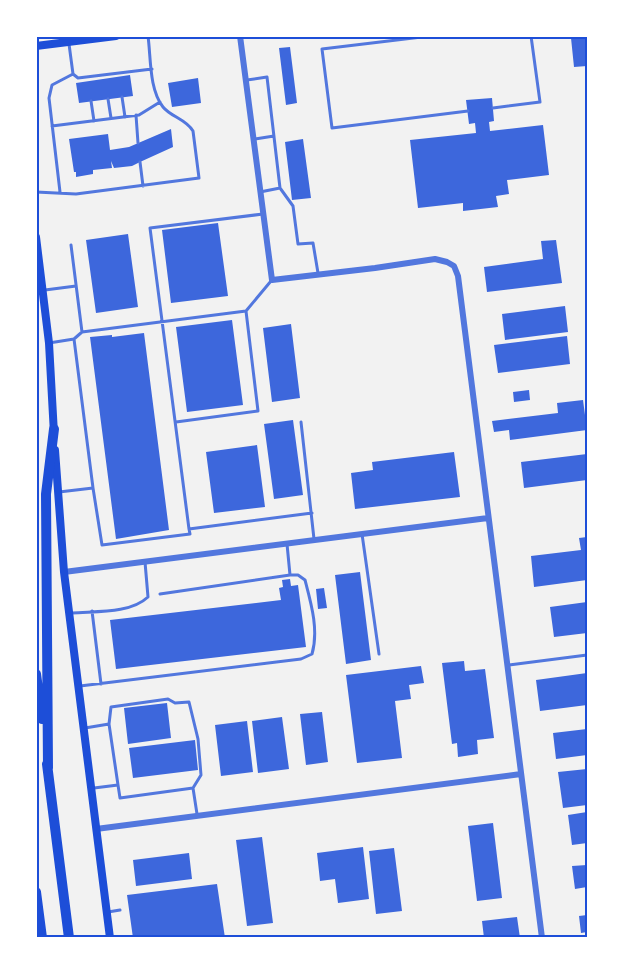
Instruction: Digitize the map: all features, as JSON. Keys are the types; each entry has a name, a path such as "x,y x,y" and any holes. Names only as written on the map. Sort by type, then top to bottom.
{"highway":[{"path":"48,768 46,495 54,429"},
{"path":"36,674 69,938"},
{"path":"36,892 42,938"}],"main road":[{"path":"36,46 83,38 116,36"},
{"path":"36,237 49,343 64,572 110,938"}],"street":[{"path":"240,36 272,280 435,259 444,260 454,266 458,276 542,938"},
{"path":"64,572 488,518"},
{"path":"96,829 521,774"}],"lane":[{"path":"36,192 76,194 199,178 193,131 189,124 164,108 155,90 148,36"},
{"path":"430,36 322,49 332,129 468,111"},
{"path":"493,108 540,102 531,36"},
{"path":"69,42 73,74 78,78 89,79 152,69"},
{"path":"60,192 49,98 52,85 73,74"},
{"path":"246,80 267,77 280,188 293,206 298,244 313,243 318,275"},
{"path":"122,97 125,117"},
{"path":"108,99 111,118"},
{"path":"91,101 94,121"},
{"path":"52,126 136,115 160,102"},
{"path":"136,115 138,143"},
{"path":"253,139 274,136"},
{"path":"141,162 143,186"},
{"path":"260,192 280,188"},
{"path":"74,339 102,545 190,534 150,228 263,214"},
{"path":"71,245 82,332"},
{"path":"49,343 74,339 82,332 246,311 272,280"},
{"path":"43,290 76,286"},
{"path":"175,422 258,411 246,311"},
{"path":"301,422 314,540"},
{"path":"57,492 93,488"},
{"path":"189,529 312,513"},
{"path":"362,534 379,654"},
{"path":"287,544 290,574"},
{"path":"69,613 126,608 141,604 148,597 145,562"},
{"path":"78,686 301,659 312,654 316,641 305,580 298,576 290,574 160,594"},
{"path":"92,611 101,684"},
{"path":"507,666 587,655"},
{"path":"193,788 120,798 109,724 111,707 168,699 175,703 189,702 198,739 201,774 193,788 198,816"},
{"path":"83,728 109,724"},
{"path":"91,789 118,785"},
{"path":"107,912 120,910"}],"building":[{"path":"587,36 587,66 574,67 571,38"},
{"path":"290,47 297,103 286,105 279,48"},
{"path":"130,75 133,96 79,103 76,83"},
{"path":"198,78 201,103 172,107 168,83"},
{"path":"492,98 494,121 489,122 490,131 543,125 549,175 507,180 509,194 496,196 498,207 463,211 463,203 418,208 410,140 476,133 475,123 469,124 466,100"},
{"path":"171,129 173,147 132,166 114,168 111,161 112,168 93,170 93,174 76,177 69,139 108,134 110,150 129,147"},
{"path":"303,139 311,198 292,200 285,142"},
{"path":"218,223 228,296 171,303 162,230"},
{"path":"128,234 138,307 96,313 86,240"},
{"path":"556,240 562,283 487,292 484,267 543,259 541,241"},
{"path":"565,306 568,332 505,340 502,314"},
{"path":"232,320 243,405 187,412 176,327"},
{"path":"291,324 300,398 272,402 263,328"},
{"path":"144,333 169,530 116,539 90,337"},
{"path":"567,336 570,364 498,373 494,345"},
{"path":"529,390 530,400 514,402 513,392"},
{"path":"583,400 587,430 510,440 509,430 494,432 492,421 558,413 557,403"},
{"path":"293,420 303,495 274,499 264,424"},
{"path":"257,445 265,507 214,513 206,452"},
{"path":"454,452 460,497 355,509 351,473 373,470 372,462"},
{"path":"587,454 587,480 524,488 521,462"},
{"path":"587,537 587,580 534,587 531,556 581,550 579,538"},
{"path":"360,572 371,660 346,664 335,575"},
{"path":"290,579 291,586 298,585 306,647 116,669 110,620 281,600 279,588 283,587 282,580"},
{"path":"324,588 327,608 318,609 316,589"},
{"path":"587,602 587,633 554,637 550,607"},
{"path":"464,661 465,671 485,669 494,738 477,740 478,754 458,757 457,743 452,744 442,663"},
{"path":"421,666 424,683 409,685 411,699 395,701 402,758 357,763 346,675"},
{"path":"587,673 587,705 540,711 536,680"},
{"path":"167,703 171,738 128,744 124,708"},
{"path":"322,712 328,762 306,765 300,714"},
{"path":"282,717 289,769 258,773 252,721"},
{"path":"247,721 253,772 221,776 215,725"},
{"path":"587,729 587,755 556,759 553,733"},
{"path":"195,740 198,770 133,778 129,748"},
{"path":"587,769 587,805 563,808 558,772"},
{"path":"587,812 587,843 572,845 568,815"},
{"path":"493,823 502,898 477,901 468,826"},
{"path":"262,837 273,923 247,926 236,840"},
{"path":"363,847 369,899 338,903 335,879 320,881 317,853"},
{"path":"394,848 402,911 376,914 369,851"},
{"path":"189,853 192,879 136,886 133,860"},
{"path":"587,865 587,887 575,889 572,866"},
{"path":"217,884 225,938 133,938 127,895"},
{"path":"587,915 587,932 581,933 579,916"},
{"path":"517,917 520,938 484,938 482,921"}]}
